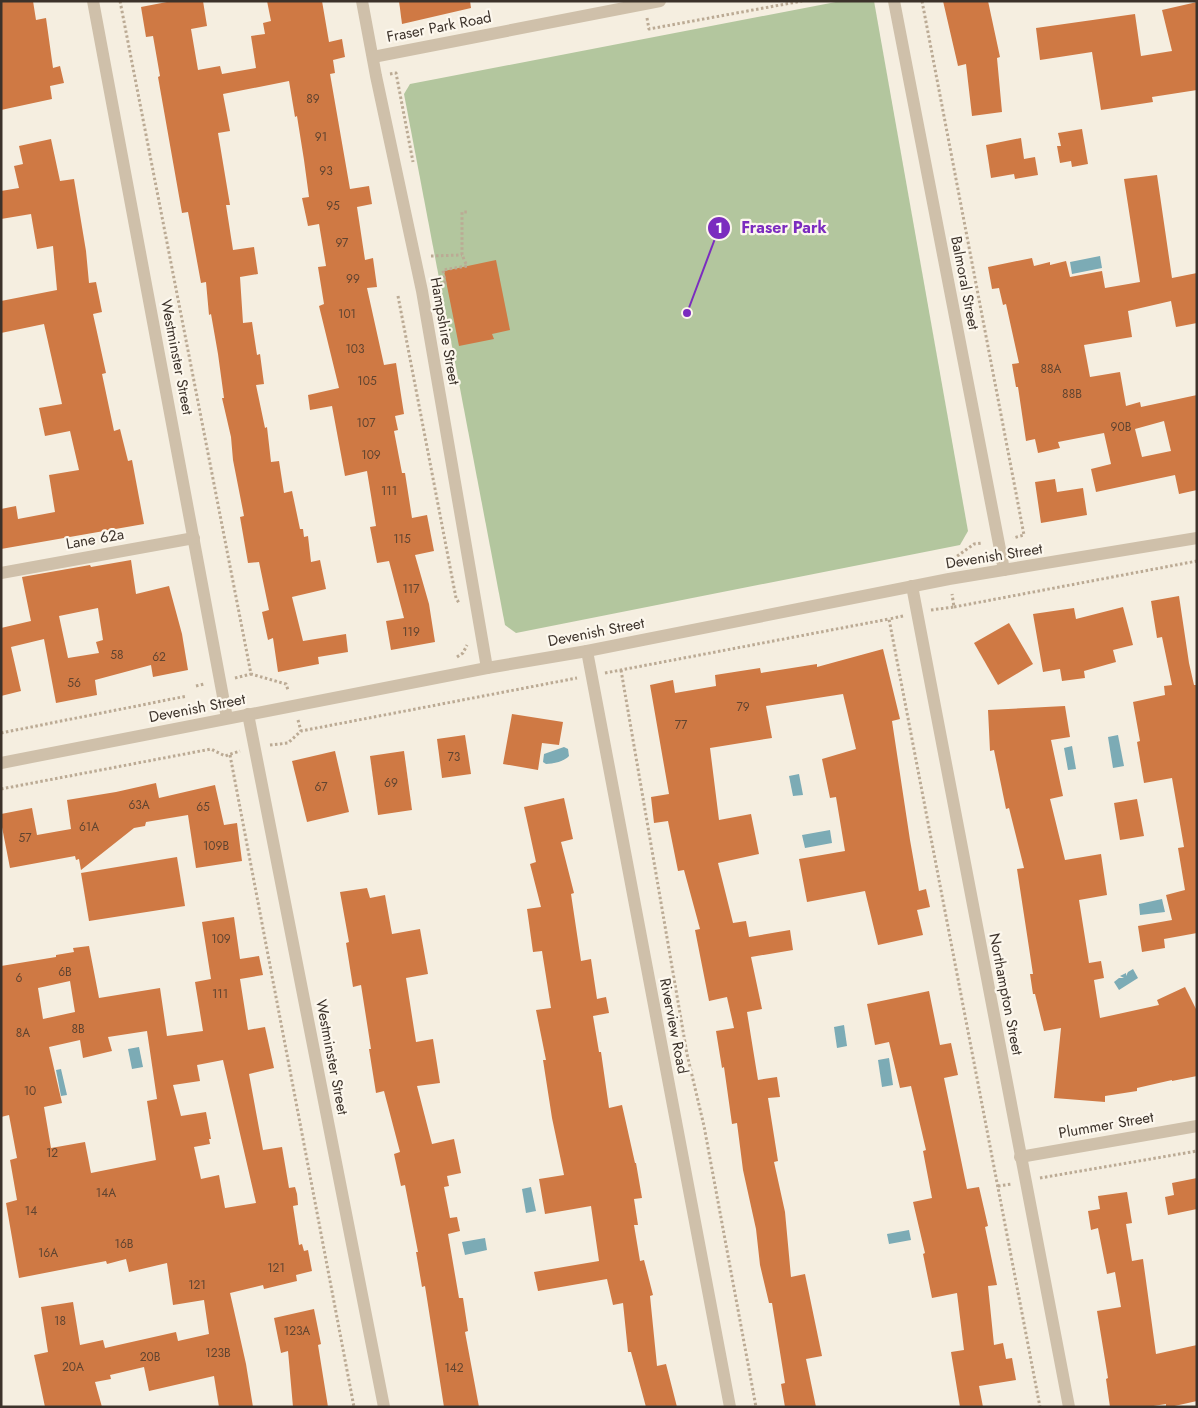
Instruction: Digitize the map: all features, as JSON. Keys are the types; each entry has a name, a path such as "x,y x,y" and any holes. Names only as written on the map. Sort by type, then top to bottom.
{"street":[{"name":"Westminster Street","path":"93,1 227,718"},
{"name":"Hampshire Street","path":"362,1 422,291 487,668"},
{"name":"Fraser Park Road","path":"373,56 626,5 660,1"},
{"name":"Balmoral Street","path":"894,1 1004,570"},
{"name":"Lane 62a","path":"1,572 194,538"},
{"name":"Devenish Street","path":"1,763 487,668 586,651 949,579 1197,538"},
{"name":"Northampton Street","path":"912,586 1069,1407"},
{"name":"Riverview Road","path":"586,651 730,1407"},
{"name":"Westminster Street","path":"248,714 384,1407"},
{"name":"Plummer Street","path":"1020,1156 1197,1126"}],"path":[{"path":"120,1 251,674 293,686"},
{"path":"644,4 649,29 802,1"},
{"path":"922,1 1024,535 974,544 948,563 954,607"},
{"path":"440,284 446,283 443,270 467,266 462,255 462,212 468,212"},
{"path":"430,256 462,255"},
{"path":"398,296 456,598 462,606"},
{"path":"1,789 211,749 226,756 255,747 288,743 301,731 1197,560"},
{"path":"889,619 1040,1407"},
{"path":"451,661 462,653 470,641"},
{"path":"621,670 687,1054 704,1126 756,1407"},
{"path":"286,684 301,731"},
{"path":"1,733 187,696"},
{"path":"230,755 354,1407"},
{"path":"998,1186 1197,1150"}],"green space":[{"path":"841,1 874,1 968,531 960,545 516,633 505,625 404,94 410,84"}],"water":[{"path":"1100,256 1102,268 1072,274 1070,262"},
{"path":"1118,735 1124,766 1113,768 1108,737"},
{"path":"1072,746 1076,769 1068,770 1064,748"},
{"path":"564,747 568,749 569,756 567,758 562,761 546,764 543,762 544,754"},
{"path":"799,774 803,795 793,796 789,776"},
{"path":"830,830 832,843 805,848 802,835"},
{"path":"1162,899 1165,912 1140,915 1139,904"},
{"path":"1133,969 1138,978 1119,990 1114,982 1119,978 1124,978 1120,976 1126,973 1126,976"},
{"path":"844,1025 847,1046 837,1048 834,1027"},
{"path":"139,1047 143,1067 132,1069 128,1049"},
{"path":"889,1058 893,1085 882,1087 878,1060"},
{"path":"61,1069 67,1095 61,1096 56,1070"},
{"path":"531,1187 536,1211 526,1213 522,1189"},
{"path":"909,1230 911,1240 889,1244 887,1234"},
{"path":"485,1238 487,1250 465,1255 462,1242"}],"building":[{"path":"1,1 33,1 36,20 46,18 53,68 60,66 64,83 50,86 52,99 1,110"},
{"path":"172,1 203,1 207,26 191,29 198,70 220,66 222,74 256,68 251,36 265,34 263,23 271,21 267,1 322,1 329,42 342,39 345,57 333,60 335,73 330,74 350,189 369,186 372,204 357,207 365,260 373,258 377,287 367,288 384,365 396,363 404,414 395,416 398,430 394,431 402,473 405,473 412,518 427,515 434,551 415,555 429,604 435,642 391,650 386,621 404,618 389,561 377,563 370,527 376,526 367,471 345,476 332,406 310,410 308,395 339,388 319,306 324,304 318,267 326,266 319,224 308,226 302,198 309,197 297,116 295,117 289,81 223,94 230,131 218,133 230,205 226,205 233,250 254,247 258,274 240,277 243,323 252,322 257,355 260,354 264,384 256,385 265,428 267,427 271,462 279,461 284,493 292,491 300,529 303,529 304,537 308,536 311,562 320,560 326,589 292,597 303,641 346,634 348,652 318,657 319,664 278,672 273,638 268,640 262,612 269,610 259,562 248,563 240,517 244,516 233,460 231,437 222,398 224,398 218,354 211,314 209,315 206,282 201,283 188,212 182,213 158,77 160,76 153,36 146,37 141,7"},
{"path":"399,1 470,1 471,8 402,24"},
{"path":"943,1 988,1 1000,57 997,58 1002,112 972,116 966,64 958,66"},
{"path":"1197,2 1197,90 1152,97 1153,102 1101,110 1092,52 1040,60 1036,28 1135,14 1141,56 1172,51 1162,10"},
{"path":"1082,129 1088,164 1072,167 1071,161 1060,163 1057,146 1061,146 1058,133"},
{"path":"1021,138 1024,159 1035,157 1038,175 1015,179 1014,174 991,178 986,145"},
{"path":"51,139 60,181 74,179 86,251 89,283 96,282 102,312 93,314 106,373 102,374 114,431 120,429 128,461 132,460 144,524 1,549 1,509 16,506 18,519 55,512 49,475 79,470 70,431 45,436 39,408 62,404 44,324 1,333 1,301 57,290 53,246 37,249 31,214 1,219 1,191 19,188 14,166 23,164 19,146"},
{"path":"1157,175 1172,278 1197,273 1197,323 1176,327 1171,301 1128,311 1132,337 1084,345 1090,377 1120,372 1126,406 1140,402 1141,407 1197,395 1197,490 1179,494 1175,475 1096,492 1091,469 1111,464 1104,433 1058,442 1060,448 1038,453 1035,439 1026,441 1018,387 1016,387 1012,364 1019,363 1006,304 1003,305 999,288 992,289 988,267 1032,258 1034,266 1066,261 1070,277 1102,271 1105,288 1140,282 1124,179","holes":["1164,421 1171,451 1142,457 1135,429"]},
{"path":"496,260 510,330 492,334 494,339 459,346 444,271"},
{"path":"1055,479 1057,492 1083,488 1087,515 1041,523 1035,482"},
{"path":"131,560 136,594 169,586 182,634 188,670 153,677 151,665 95,680 97,695 56,703 44,639 11,647 21,691 1,696 1,628 31,621 22,577 90,565 91,567","holes":["98,608 103,640 96,642 99,653 68,658 59,616"]},
{"path":"1179,596 1189,663 1194,685 1197,685 1197,933 1164,939 1165,948 1142,952 1138,926 1172,920 1166,895 1185,890 1178,848 1184,847 1172,778 1144,783 1137,742 1140,741 1133,702 1165,695 1164,686 1172,685 1162,637 1157,638 1151,601"},
{"path":"1123,607 1133,645 1113,650 1116,662 1084,671 1085,678 1062,681 1060,669 1043,672 1033,614 1074,608 1076,619"},
{"path":"1009,623 1033,664 998,685 974,643"},
{"path":"883,649 900,719 892,721 919,891 926,889 930,907 917,910 923,935 878,945 865,891 807,902 799,859 845,851 836,797 830,798 822,759 856,749 843,694 766,706 772,738 710,748 719,820 751,814 759,854 718,863 733,923 746,921 749,937 790,930 793,950 751,957 762,1009 747,1012 758,1080 777,1077 780,1097 768,1098 778,1161 774,1162 785,1212 791,1277 805,1274 822,1356 806,1359 816,1407 785,1407 781,1384 785,1383 772,1303 769,1303 760,1265 756,1229 743,1170 737,1123 732,1124 724,1067 722,1068 716,1031 734,1028 727,997 709,1001 695,930 700,929 684,870 678,871 668,821 654,823 651,797 669,794 650,685 673,680 675,693 716,686 715,675 760,668 761,673 817,664 817,667"},
{"path":"1065,706 1070,737 1051,740 1063,796 1050,799 1065,860 1101,854 1107,895 1079,900 1089,963 1101,961 1104,978 1094,980 1100,1018 1159,1005 1157,1000 1185,987 1197,1011 1197,1076 1137,1088 1137,1091 1105,1096 1105,1102 1054,1098 1061,1028 1044,1031 1035,994 1033,994 1030,974 1033,974 1017,869 1024,868 1009,808 1006,809 994,750 990,751 988,710"},
{"path":"512,714 563,722 559,745 542,743 538,770 503,764"},
{"path":"465,735 471,774 442,778 437,739"},
{"path":"335,751 349,812 307,822 292,761"},
{"path":"404,751 412,810 378,815 370,756"},
{"path":"156,783 159,798 215,785 224,825 237,823 242,861 196,868 188,815 146,822 145,826 134,828 81,870 79,859 76,860 75,856 10,868 1,814 32,808 37,835 71,829 67,800"},
{"path":"564,798 573,839 561,842 574,893 571,894 581,961 591,959 597,999 606,997 609,1013 593,1016 599,1052 601,1052 609,1108 622,1105 636,1163 642,1198 634,1199 638,1225 634,1225 640,1261 644,1260 653,1295 650,1296 657,1366 666,1364 677,1407 646,1407 631,1352 628,1352 623,1303 613,1305 607,1279 538,1291 534,1272 599,1261 591,1206 545,1214 539,1179 564,1175 552,1118 543,1060 546,1060 536,1010 551,1008 542,951 533,952 527,909 541,907 530,864 536,862 524,807"},
{"path":"1137,799 1144,836 1120,840 1114,803"},
{"path":"177,857 185,906 89,921 81,873"},
{"path":"367,888 370,898 385,895 392,934 420,929 428,974 406,978 416,1042 433,1039 440,1083 417,1086 432,1144 454,1139 461,1173 447,1176 449,1186 444,1187 450,1218 457,1217 460,1231 448,1234 459,1298 463,1298 468,1331 465,1332 479,1407 444,1407 425,1286 422,1287 416,1252 418,1252 405,1185 401,1186 394,1154 400,1152 384,1091 376,1093 361,985 353,987 346,943 349,942 340,892"},
{"path":"234,917 240,959 259,956 263,975 240,979 248,1030 265,1027 274,1068 249,1074 263,1150 282,1147 289,1188 295,1187 297,1194 298,1205 293,1206 299,1245 302,1244 304,1251 308,1250 312,1271 296,1275 297,1281 264,1289 263,1285 230,1293 246,1364 253,1407 219,1407 214,1376 149,1391 144,1367 110,1375 111,1379 95,1382 102,1407 45,1407 34,1355 48,1352 41,1307 73,1302 80,1345 103,1340 105,1348 176,1332 178,1341 209,1334 204,1300 173,1305 167,1263 129,1272 126,1259 107,1264 106,1261 19,1278 6,1203 17,1200 10,1160 17,1158 9,1115 1,1117 1,966 56,957 56,955 74,952 73,948 89,946 99,998 160,988 167,1036 203,1031 195,982 211,979 202,922","holes":["70,981 75,1012 43,1019 38,988","147,1031 157,1099 147,1101 156,1160 91,1173 85,1142 51,1148 44,1107 62,1103 49,1047 80,1040 83,1058 112,1051 108,1037","223,1060 256,1203 225,1208 219,1175 201,1179 194,1147 210,1144 209,1139 211,1139 206,1112 181,1116 173,1085 200,1081 197,1065"]},
{"path":"929,991 940,1045 951,1043 958,1075 944,1078 967,1189 979,1187 988,1226 985,1227 997,1285 988,1286 994,1345 1003,1343 1006,1359 1012,1358 1016,1380 979,1386 983,1407 960,1407 951,1352 964,1350 957,1293 932,1298 923,1254 925,1253 913,1202 932,1198 923,1151 926,1150 911,1086 900,1088 889,1042 875,1045 867,1004"},
{"path":"1197,1178 1197,1209 1168,1215 1165,1197 1174,1195 1172,1183"},
{"path":"1127,1192 1132,1223 1126,1224 1132,1261 1143,1259 1156,1354 1197,1345 1197,1401 1170,1407 1166,1407 1166,1404 1147,1407 1110,1407 1106,1379 1108,1378 1097,1311 1121,1307 1115,1272 1107,1274 1098,1228 1091,1230 1088,1211 1100,1209 1098,1196"},
{"path":"314,1309 321,1344 318,1345 328,1407 293,1407 288,1351 281,1353 274,1318"}],"place":[{"name":"Fraser Park","path":"687,313"}]}
